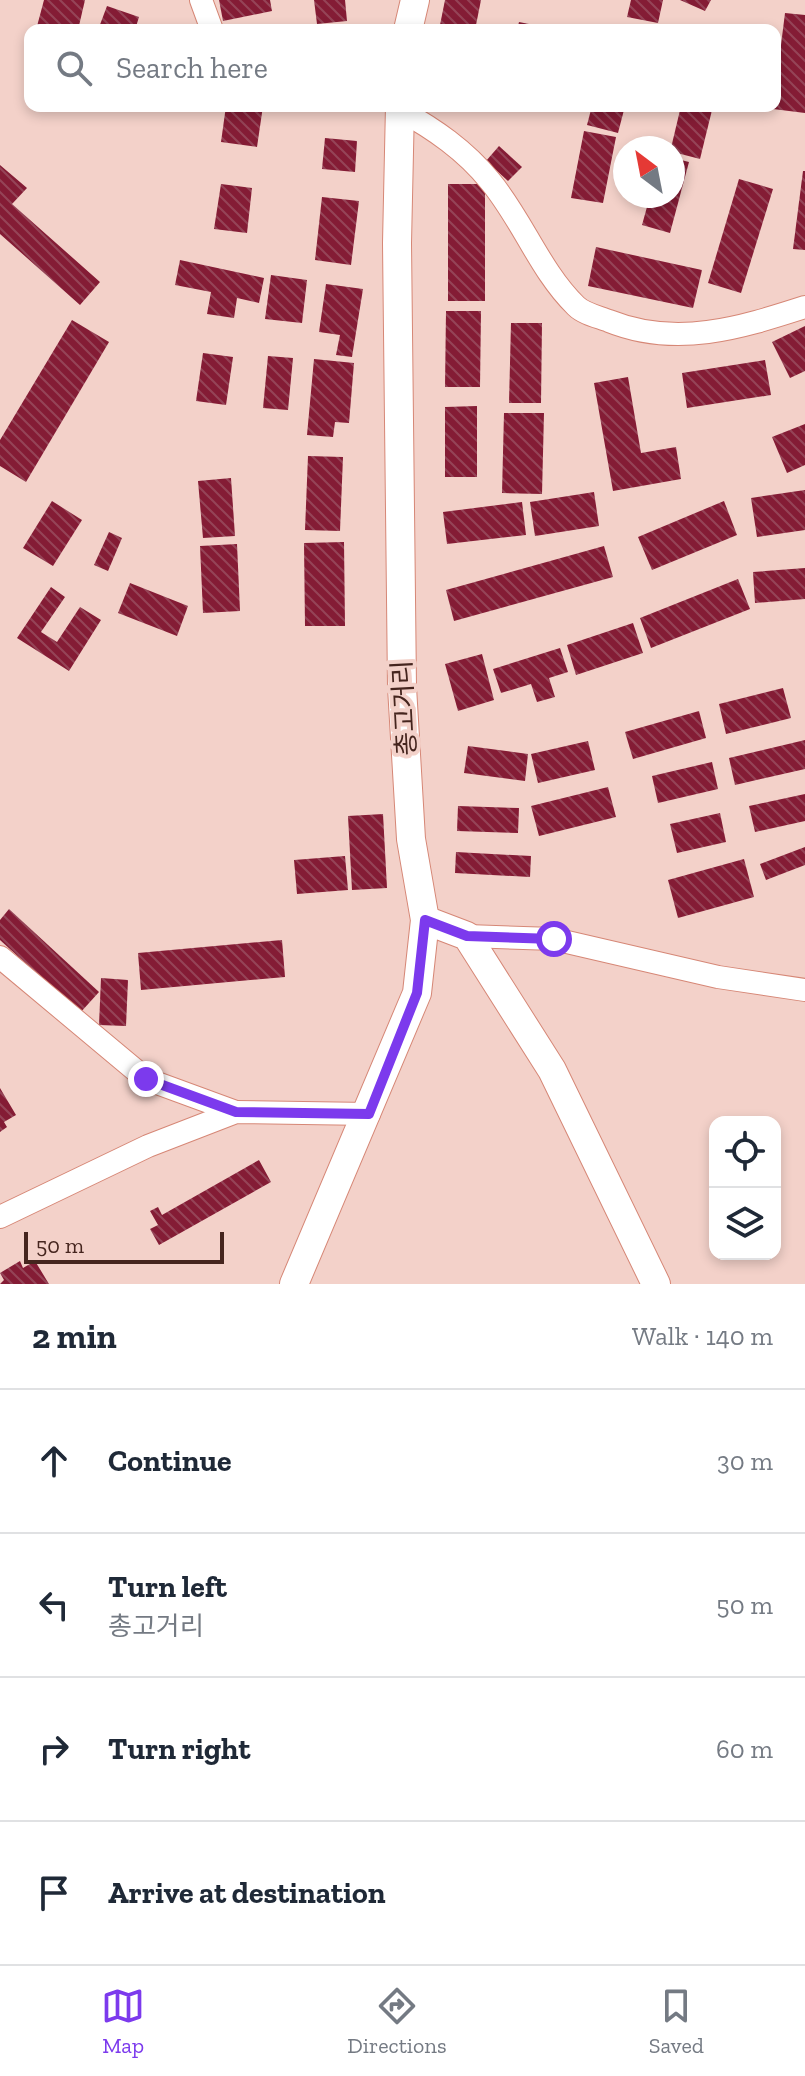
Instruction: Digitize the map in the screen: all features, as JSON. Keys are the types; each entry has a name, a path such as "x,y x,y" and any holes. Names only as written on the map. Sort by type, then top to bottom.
{"street":[{"path":"201,0 210,24"},
{"path":"409,24 415,0"},
{"name":"총고거리","path":"294,1284 369,1114 417,993 425,920 411,839 402,687 397,243 400,112"},
{"path":"406,112 445,138 491,182 541,259 578,308 629,329 686,336 729,331 805,307"},
{"path":"425,920 467,936 554,939 718,977 805,990"},
{"path":"467,936 552,1070 656,1284"},
{"path":"0,957 146,1079 236,1112 369,1114"},
{"path":"0,1217 148,1146 236,1112"}],"building":[{"path":"44,0 85,0 79,24 38,24"},
{"path":"219,0 270,0 272,11 223,21"},
{"path":"314,0 345,0 347,21 317,24"},
{"path":"445,0 481,0 476,24 440,24"},
{"path":"631,0 663,0 658,23 627,17"},
{"path":"680,0 711,0 705,11"},
{"path":"107,6 139,17 137,24 100,24"},
{"path":"785,13 805,15 805,113 781,110 781,45"},
{"path":"225,112 262,112 257,147 221,142"},
{"path":"590,112 623,112 618,133 587,125"},
{"path":"680,112 712,112 700,159 685,155 685,136 674,136"},
{"path":"584,131 613,136 603,203 571,198"},
{"path":"325,138 357,141 355,172 322,169"},
{"path":"499,146 522,167 508,181 486,161"},
{"path":"0,165 27,188 12,204 100,282 80,305 0,234"},
{"path":"805,171 805,250 793,249"},
{"path":"739,179 773,189 741,293 708,283"},
{"path":"221,184 252,188 247,233 214,229"},
{"path":"448,184 485,184 485,301 448,301"},
{"path":"322,197 359,201 351,265 315,260"},
{"path":"647,208 677,208 670,233 642,225"},
{"path":"596,247 702,270 693,308 588,286"},
{"path":"180,260 264,278 259,303 237,298 234,318 207,314 211,292 175,285"},
{"path":"271,275 307,280 302,323 265,319"},
{"path":"326,284 363,289 352,357 336,355 340,335 319,332"},
{"path":"446,311 481,311 480,387 445,387"},
{"path":"72,320 109,342 26,482 0,466 0,440"},
{"path":"511,323 542,323 541,403 509,403"},
{"path":"805,326 805,371 790,378 772,342"},
{"path":"203,353 233,357 226,405 196,401"},
{"path":"268,356 293,358 288,410 263,408"},
{"path":"314,359 354,363 349,423 335,422 333,437 307,435"},
{"path":"765,360 771,395 687,408 682,373"},
{"path":"628,377 641,453 676,447 681,479 613,491 594,383"},
{"path":"477,406 477,477 445,477 445,407"},
{"path":"504,413 544,413 542,494 502,493"},
{"path":"805,424 805,465 787,473 772,437"},
{"path":"308,456 343,457 340,531 305,530"},
{"path":"231,478 235,536 203,538 198,481"},
{"path":"805,490 805,530 757,537 751,498"},
{"path":"594,492 599,526 535,536 530,502"},
{"path":"52,501 82,520 53,566 23,548"},
{"path":"724,501 737,535 652,570 638,537"},
{"path":"522,502 526,535 447,544 443,512"},
{"path":"109,532 122,538 108,571 94,565"},
{"path":"344,542 345,626 305,626 304,543"},
{"path":"237,544 240,611 203,613 200,546"},
{"path":"604,546 613,577 454,621 446,590"},
{"path":"805,568 805,599 755,603 753,572"},
{"path":"738,579 750,609 651,648 640,618"},
{"path":"130,583 188,606 177,636 118,613"},
{"path":"51,587 65,597 41,632 57,642 80,607 101,620 69,671 17,638"},
{"path":"633,623 643,653 576,675 567,645"},
{"path":"560,648 568,672 549,678 555,697 537,702 531,684 501,693 493,669"},
{"path":"482,654 494,700 458,711 445,664"},
{"path":"783,688 791,718 726,734 719,704"},
{"path":"699,711 706,738 633,759 625,732"},
{"path":"805,740 805,769 735,785 729,758"},
{"path":"588,741 595,770 538,783 531,754"},
{"path":"468,746 528,754 525,781 464,773"},
{"path":"712,762 718,789 658,803 652,776"},
{"path":"608,787 616,817 539,836 531,806"},
{"path":"805,794 805,821 755,832 749,806"},
{"path":"458,806 519,808 518,833 457,831"},
{"path":"720,813 726,842 677,853 670,824"},
{"path":"383,814 387,888 352,890 348,816"},
{"path":"805,847 805,865 766,880 760,864"},
{"path":"456,852 531,856 530,877 455,873"},
{"path":"345,856 348,890 297,894 294,860"},
{"path":"744,859 754,897 678,918 668,880"},
{"path":"9,909 99,992 80,1013 0,940 0,920"},
{"path":"282,940 285,977 141,990 138,953"},
{"path":"101,978 128,980 126,1026 99,1025"},
{"path":"0,1088 16,1115 4,1122 7,1127 0,1132"},
{"path":"259,1160 271,1182 159,1245 150,1229 158,1225 150,1211 158,1207 162,1215"},
{"path":"20,1261 23,1268 35,1261 49,1284 0,1284 4,1280 0,1273"}],"route":[{"path":"146,1079 236,1112 369,1114 417,993 425,920 467,936 554,939"}]}
